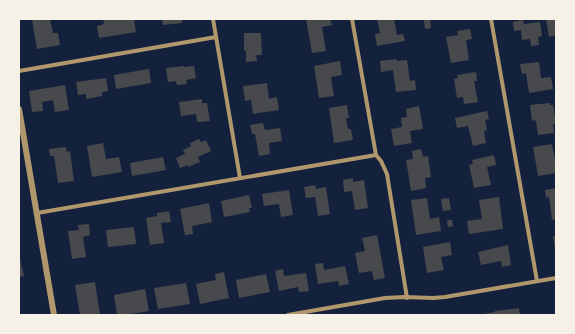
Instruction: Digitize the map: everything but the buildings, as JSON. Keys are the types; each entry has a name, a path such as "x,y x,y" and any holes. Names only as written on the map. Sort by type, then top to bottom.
{"street":[{"path":"213,19 240,178"},
{"path":"352,19 376,155 381,160 387,174 407,298"},
{"path":"491,19 537,281"},
{"path":"19,71 216,37"},
{"path":"19,109 54,315"},
{"path":"37,213 376,155"},
{"path":"288,315 385,298 433,298 556,278"}]}
